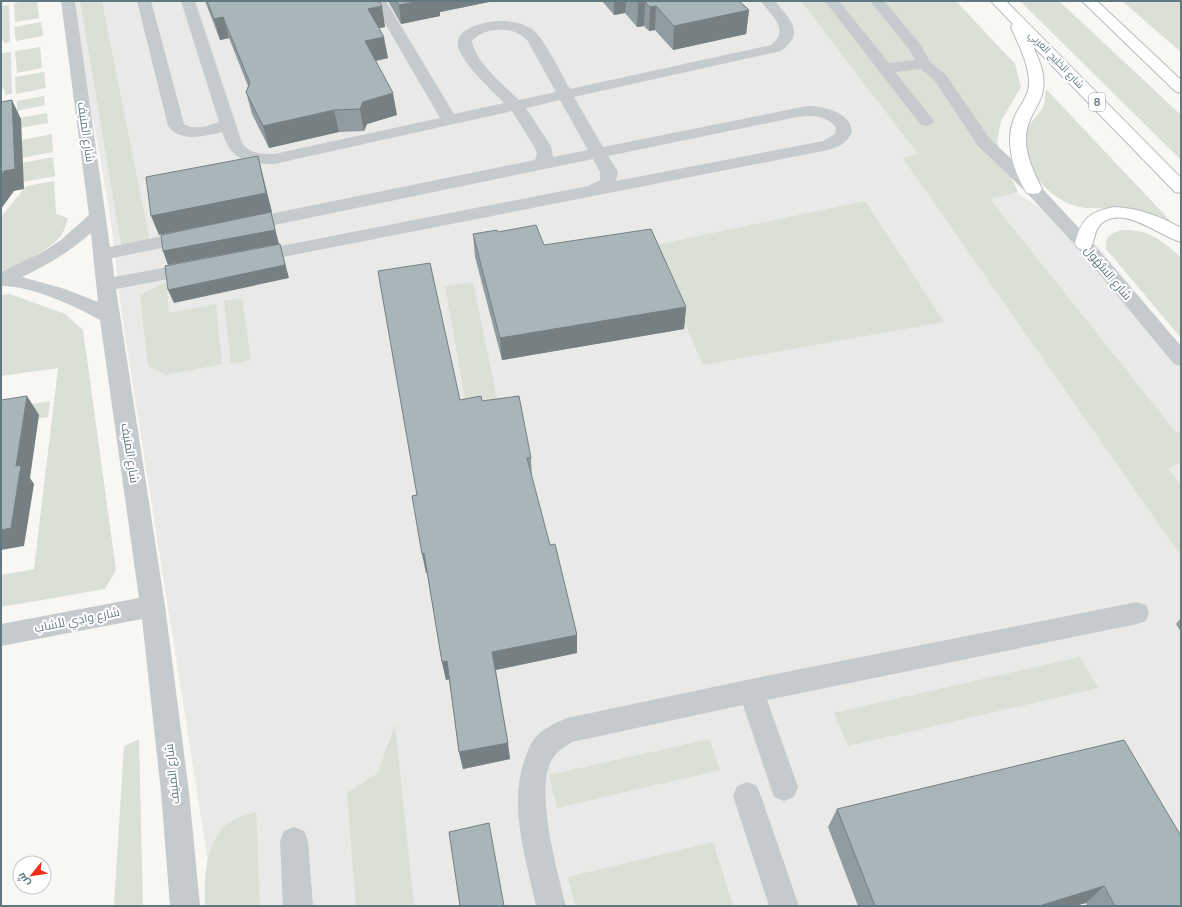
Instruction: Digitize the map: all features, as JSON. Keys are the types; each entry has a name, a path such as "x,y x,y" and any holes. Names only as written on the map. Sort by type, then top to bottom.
{"highway":[{"name":"شارع الخَلِيج العَربِي","path":"998,1 1181,188"},
{"path":"1089,1 1181,88"},
{"path":"1097,1 1176,64"},
{"path":"1013,16 1034,66 1037,81 1036,91 1017,133 1017,148 1033,189"},
{"path":"1084,244 1090,227 1096,219 1114,213 1146,218 1181,236"}],"street":[{"name":"شارع المنيف","path":"68,1 103,254 109,317 153,606 175,792 185,906"},
{"path":"144,1 176,126 180,129 191,132 228,125"},
{"path":"188,1 228,125 238,151 247,156 259,159 274,159 776,48 784,43 788,38 789,32 768,1"},
{"path":"379,1 449,120"},
{"path":"832,1 926,121"},
{"path":"876,1 916,48 924,64 885,68"},
{"path":"541,165 545,157 544,149 521,112 489,80 466,48 465,41 479,29 506,26 515,27 529,33 598,153 609,176 605,185 590,191"},
{"name":"شارع السُّهُول","path":"924,64 941,78 984,142 1033,189 1084,244 1181,359"},
{"path":"103,254 806,111 815,111 832,116 843,124 845,129 845,135 842,139 828,145 236,260"},
{"path":"3,280 48,257 67,244 98,217"},
{"path":"281,218 288,250"},
{"path":"105,285 213,264"},
{"path":"3,280 28,284 64,295 91,306 109,317"},
{"name":"شارع وادِي لأشاب","path":"1,635 153,606"},
{"path":"551,906 532,806 531,783 536,764 542,751 554,739 567,731 751,691 1137,613"},
{"path":"751,691 784,787"},
{"path":"747,796 784,906"},
{"path":"294,841 298,906"}],"shaded area":[{"path":"37,1 39,18 15,22 14,3"},
{"path":"75,1 886,1 992,121 1011,189 1098,247 1181,346 1181,906 215,906 122,316 111,221 96,133 86,91"},
{"path":"80,1 102,1 150,243 122,249"},
{"path":"801,1 956,1 1015,64 1021,87 1001,121 996,147 1018,192 990,199 1176,433 1181,431 1181,463 1168,468 1181,486 1181,556 903,158 918,154"},
{"path":"1020,1 1059,1 1181,115 1181,160"},
{"path":"1122,1 1181,1 1181,52"},
{"path":"9,5 10,42 4,43 3,39 1,38 1,6"},
{"path":"41,22 43,36 16,41 14,27"},
{"path":"40,47 42,68 17,73 15,51"},
{"path":"11,52 12,94 5,95 5,90 1,88 1,53"},
{"path":"44,72 46,88 16,94 15,77"},
{"path":"1046,89 1177,228 1110,209 1085,208 1076,206 1057,197 1040,182 1029,162 1025,141 1029,126 1043,107"},
{"path":"44,96 45,105 17,111 17,101"},
{"path":"47,113 48,123 19,128 19,118"},
{"path":"52,134 53,152 22,158 21,140"},
{"path":"53,157 55,176 23,182 22,163"},
{"path":"54,181 56,214 68,218 62,234 53,243 39,253 24,262 1,271 1,217 26,186"},
{"path":"865,201 944,322 703,365 651,246"},
{"path":"1122,230 1140,231 1148,234 1168,246 1181,258 1181,338 1106,249 1106,241 1109,236"},
{"path":"166,282 169,313 216,304 222,364 166,375 148,366 140,295"},
{"path":"473,282 497,399 466,404 445,286"},
{"path":"10,294 65,314 83,330 116,570 105,589 1,607 1,575 34,569 58,368 1,376 1,295"},
{"path":"242,298 251,360 231,364 224,301"},
{"path":"50,401 48,417 1,424 1,409"},
{"path":"1080,657 1098,688 848,746 834,713"},
{"path":"395,724 414,906 356,906 347,793 378,773"},
{"path":"139,739 143,906 114,906 124,746"},
{"path":"709,739 720,770 557,808 549,775"},
{"path":"256,812 260,906 205,906 206,870 208,857 212,846 225,826 235,819"},
{"path":"713,842 733,906 575,906 568,877"}],"building":[{"path":"207,1 379,1 382,6 368,9 384,37 365,41 393,93 363,102 360,109 334,110 263,126 246,92 250,83 223,17 214,19"},
{"path":"396,1 420,1 399,5"},
{"path":"636,1 739,1 749,10 674,26 656,6 650,7 645,2 638,3"},
{"path":"12,100 15,169 4,171 1,176 1,102"},
{"path":"258,156 266,193 151,216 146,177"},
{"path":"271,212 275,230 163,251 161,235"},
{"path":"536,225 544,245 651,229 686,307 500,338 473,234 497,230 498,232"},
{"path":"280,244 285,265 168,290 165,266"},
{"path":"430,263 460,400 481,396 482,401 519,396 531,458 527,458 550,545 555,544 577,635 492,652 508,743 459,752 447,661 442,662 424,553 422,554 412,496 417,495 378,271"},
{"path":"27,396 16,466 21,465 11,528 1,530 1,400"},
{"path":"1124,740 1181,836 1181,906 1115,906 1104,886 1039,906 875,906 837,809"},
{"path":"489,823 504,906 460,906 449,832"}]}
